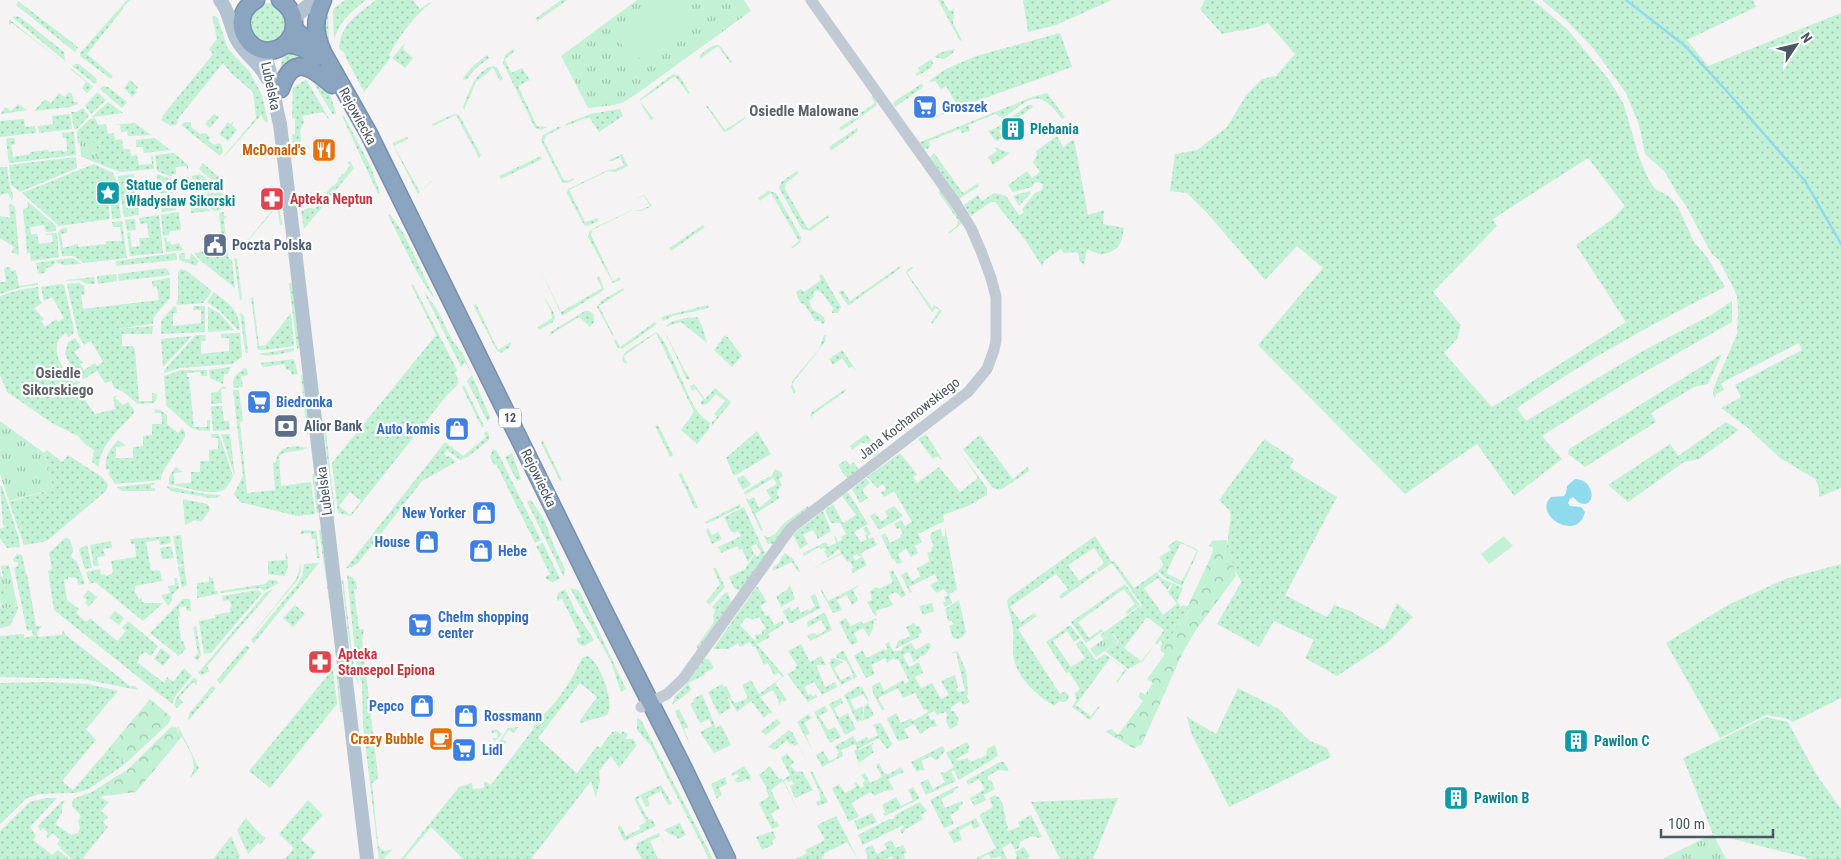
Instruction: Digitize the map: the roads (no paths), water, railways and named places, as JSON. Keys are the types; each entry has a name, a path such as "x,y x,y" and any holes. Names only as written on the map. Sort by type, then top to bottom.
{"highway":[{"path":"323,0 316,17 315,27 316,35 325,56"},
{"path":"251,1 242,17 244,36 253,45 262,49"},
{"name":"12","path":"288,1 294,24"},
{"path":"282,46 291,37 294,24"},
{"name":"Rejowiecka","path":"294,24 325,56 377,149 646,705 717,859"},
{"name":"12","path":"262,49 270,50 282,46"},
{"name":"Rejowiecka","path":"282,46 296,46 308,52 317,61 332,85 378,170 646,705 685,771 727,859"},
{"path":"277,90 289,72 304,66 320,74 332,85"}],"main road":[{"path":"220,0 228,12 238,40 262,68 277,90"},
{"path":"227,0 242,17"},
{"path":"294,24 306,7 318,0"},
{"name":"Lubelska","path":"282,46 278,64 277,90 280,124 367,859"},
{"name":"Lubelska","path":"262,49 277,90"}],"street":[{"name":"Jana Kochanowskiego","path":"646,705 667,694 683,679 791,528 968,392 987,369 994,350 997,320 996,294 992,278 971,228 811,0"}],"water":[{"path":"1575,479 1586,483 1592,496 1588,503 1584,504 1579,503 1573,497 1570,499 1568,503 1570,506 1581,507 1585,512 1581,521 1574,525 1566,526 1552,518 1547,511 1547,504 1551,497 1564,496 1567,486"}],"waterway":[{"path":"1626,0 1684,45 1724,88 1805,181 1841,244"}],"place":[{"name":"Groszek","path":"925,107"},
{"name":"Plebania","path":"1013,129"},
{"name":"McDonald's","path":"324,150"},
{"name":"Statue of General Władysław Sikorski","path":"108,193"},
{"name":"Apteka Neptun","path":"272,199"},
{"name":"Poczta Polska","path":"215,245"},
{"name":"Biedronka","path":"259,402"},
{"name":"Alior Bank","path":"286,426"},
{"name":"Auto komis","path":"457,429"},
{"name":"New Yorker","path":"484,513"},
{"name":"House","path":"427,542"},
{"name":"Hebe","path":"481,551"},
{"name":"Chełm shopping center","path":"420,625"},
{"name":"Apteka Stansepol Epiona","path":"320,662"},
{"name":"Pepco","path":"422,706"},
{"name":"Rossmann","path":"466,716"},
{"name":"Crazy Bubble","path":"441,739"},
{"name":"Pawilon C","path":"1576,741"},
{"name":"Lidl","path":"464,750"},
{"name":"Pawilon B","path":"1456,798"}],"district":[{"name":"Osiedle Malowane","path":"804,111"},
{"name":"Osiedle Sikorskiego","path":"58,382"}]}
